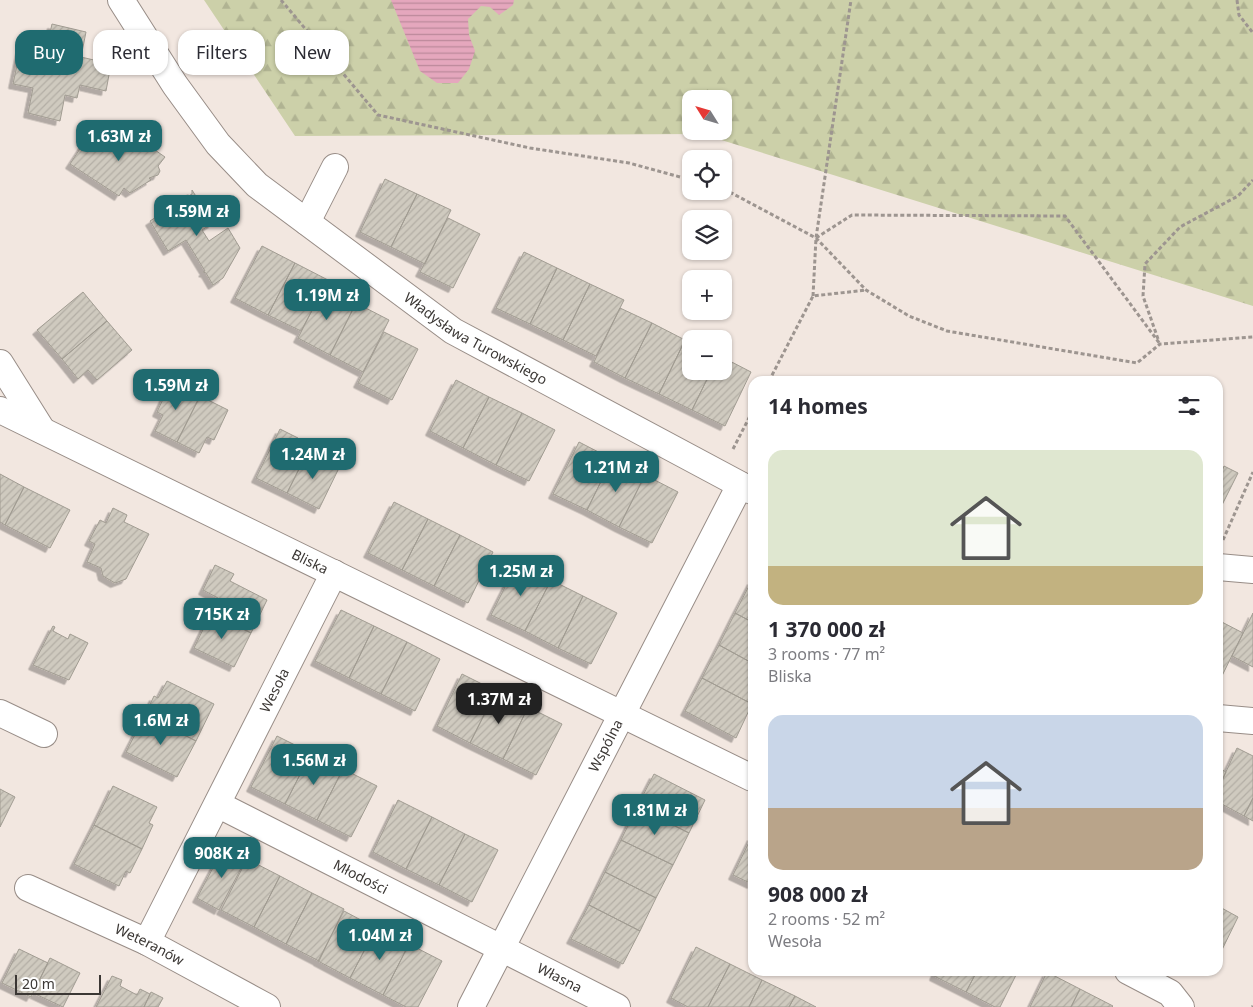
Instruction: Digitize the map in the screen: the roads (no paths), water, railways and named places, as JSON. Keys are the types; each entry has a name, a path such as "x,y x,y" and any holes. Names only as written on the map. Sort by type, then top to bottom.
{"street":[{"name":"Władysława Turowskiego","path":"121,0 175,85 218,144 257,185 453,331 737,483"},
{"path":"307,222 335,167"},
{"path":"0,363 42,431"},
{"name":"Bliska","path":"0,410 748,776"},
{"name":"Wspólna","path":"471,1007 502,950 737,483"},
{"path":"1223,556 1253,570"},
{"name":"Wesoła","path":"148,942 219,805 334,573"},
{"path":"0,713 44,734"},
{"path":"1223,718 1253,721"},
{"name":"Młodości","path":"219,805 502,950"},
{"name":"Weteranów","path":"28,888 148,942 267,1007"},
{"name":"Własna","path":"502,950 617,1007"},
{"path":"1138,976 1170,993 1181,1007"}]}
